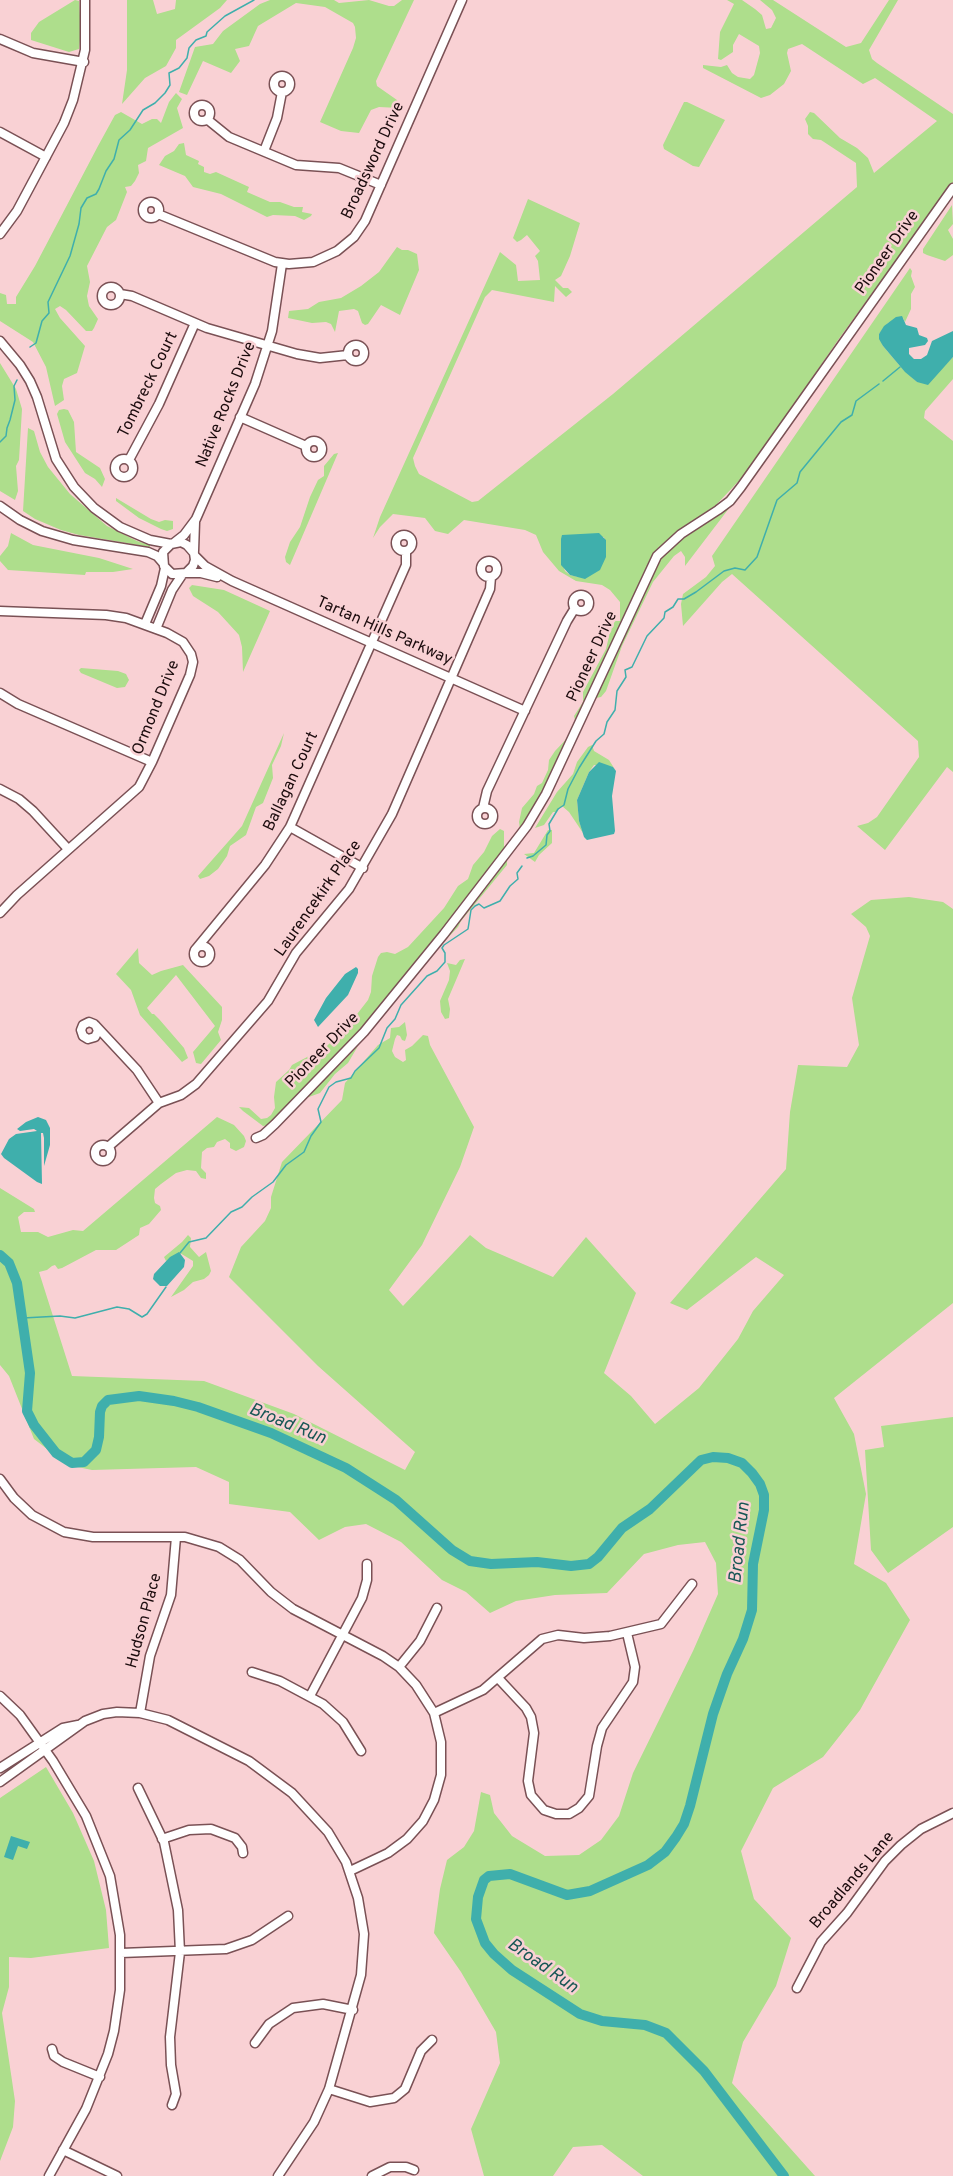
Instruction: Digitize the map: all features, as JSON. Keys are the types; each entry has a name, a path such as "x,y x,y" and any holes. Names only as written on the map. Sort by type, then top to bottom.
{"street":[{"path":"0,234 17,211 64,123 73,100 84,62 85,0"},
{"name":"Broadsword Drive","path":"158,214 259,257 282,264 314,262 329,256 346,244 365,221 462,0"},
{"path":"0,39 33,53 84,62"},
{"path":"264,151 278,118 282,92"},
{"path":"208,120 229,137 302,166 339,168 381,185"},
{"path":"0,132 46,157"},
{"name":"Pioneer Drive","path":"256,1138 275,1124 364,1032 450,927 533,818 657,555 668,544 724,506 741,487 953,188"},
{"name":"Native Rocks Drive","path":"173,543 182,538 196,519 255,384 268,346 282,264"},
{"path":"120,294 132,296 195,323 268,346 320,358 348,355"},
{"name":"Tombreck Court","path":"129,460 159,405 195,323"},
{"name":"Tartan Hills Parkway","path":"0,342 20,365 30,381 56,459 74,487 93,508 120,527 145,539 188,545 205,566 231,581 525,711"},
{"path":"240,417 306,446"},
{"name":"Tartan Hills Parkway","path":"0,506 20,520 42,531 73,540 154,554 172,574 201,573 231,581"},
{"name":"Native Rocks Drive","path":"194,554 196,519"},
{"path":"145,624 161,586 164,566 163,552 173,543"},
{"name":"Ballagan Court","path":"195,950 265,865 290,827 405,565 406,551"},
{"path":"156,629 172,590 193,566 194,554"},
{"name":"Laurencekirk Place","path":"108,1147 159,1103 181,1095 196,1084 268,1001 296,953 336,906 363,868 392,814 452,678 490,589 491,576"},
{"path":"483,808 487,791 575,608"},
{"name":"Ormond Drive","path":"0,611 106,615 126,618 145,624 183,642 193,662 190,675 139,787 1,909"},
{"path":"0,693 18,704 152,762"},
{"path":"0,789 33,811 68,849"},
{"path":"290,827 363,868"},
{"path":"96,1026 137,1070 159,1103"},
{"path":"0,1479 14,1498 32,1515 64,1532 93,1537 177,1537 208,1542 229,1552 284,1602 306,1617 383,1656 399,1667 421,1691 434,1713 441,1742 442,1764 438,1788 428,1812 416,1831 398,1847 350,1871"},
{"name":"Hudson Place","path":"141,1713 150,1656 171,1595 177,1537"},
{"path":"310,1696 365,1589 367,1564"},
{"path":"434,1713 475,1695 542,1639 558,1635 598,1638 661,1624 692,1584"},
{"path":"399,1667 420,1641 437,1608"},
{"path":"498,1678 526,1708 531,1717 534,1733 528,1781 531,1796 544,1810 556,1814 569,1814 579,1808 588,1796 602,1728 633,1682 635,1667 627,1633"},
{"path":"252,1672 310,1696 328,1708 343,1722 361,1751"},
{"path":"0,1696 20,1715 78,1799 96,1838 114,1896 121,1953 118,2011 100,2077 86,2109 49,2176"},
{"path":"0,1768 63,1728 78,1725 103,1714 141,1713 168,1720 230,1749 278,1781 323,1826 338,1848 350,1871 358,1898 364,1934 361,1976 329,2089 314,2122 278,2176"},
{"path":"0,1782 78,1725"},
{"path":"138,1788 162,1839 175,1889 180,1952 170,2037 171,2065 176,2094 172,2105"},
{"name":"Broadlands Lane","path":"797,1988 821,1942 847,1913 898,1847 921,1829 953,1813"},
{"path":"162,1839 189,1830 211,1829 235,1838 242,1847 243,1853"},
{"path":"121,1953 216,1950 240,1945 263,1934 288,1916"},
{"path":"255,2043 269,2024 293,2008 323,2004 353,2010"},
{"path":"329,2089 370,2102 394,2098 405,2089 421,2051 432,2040"},
{"path":"52,2049 54,2056 63,2062 100,2077"},
{"path":"63,2150 117,2176"},
{"path":"372,2176 390,2167 406,2167 414,2170"}],"green space":[{"path":"75,0 79,1 81,31 79,49 69,52 31,40 31,33 39,22"},
{"path":"127,0 153,0 157,14 175,9 176,0 227,0 220,8 176,40 176,48 166,66 145,78 122,104 127,70"},
{"path":"270,0 334,0 339,3 369,0 394,6 402,0 414,0 376,81 377,86 397,100 399,108 379,107 371,110 359,133 341,131 320,122 353,48 356,38 355,27 353,23 325,7 296,3 258,26 249,46 235,49 240,61 231,73 203,61 187,95 179,92 195,47 213,44 223,31 260,4"},
{"path":"727,0 742,0 755,9 762,15 766,29 771,28 776,18 772,10 760,0 773,0 846,47 861,43 889,0 898,0 869,50 872,59 877,63 953,114 953,182 838,340 750,469 716,505 659,547 649,563 576,724 574,716 583,702 583,692 606,649 615,621 620,621 620,602 610,590 602,585 576,581 559,571 543,552 536,535 525,530 464,520 448,534 435,531 425,518 393,514 373,538 380,517 500,252 516,265 518,281 540,280 538,261 535,256 540,251 527,235 517,242 513,238 528,199 580,223 570,256 561,276 555,280 563,288 568,288 572,292 566,297 555,286 554,302 492,290 485,297 413,458 419,474 472,502 478,501 613,394 857,187 856,163 808,134 805,119 810,112 868,158 874,173 937,121 875,78 863,84 802,44 788,49 791,71 784,84 770,95 761,98 703,68 703,65 721,67 727,65 738,77 750,79 754,75 760,53 759,46 739,34 733,45 733,52 721,60 718,59 720,32 734,4","holes":["604,537 606,548 578,577 565,571 561,559 561,539"]},
{"path":"176,93 182,99 177,108 183,128 148,148 146,161 138,165 139,173 135,181 131,186 125,187 127,192 116,220 107,227 87,266 90,282 87,296 89,306 98,319 94,328 92,331 86,331 66,310 60,306 55,309 85,346 77,373 64,379 62,386 64,400 55,406 46,367 33,342 0,321 0,293 6,295 7,304 16,304 16,297 35,266 115,115 121,112 142,124 152,119 157,119 161,123 169,102"},
{"path":"684,102 725,120 699,167 693,166 664,149 663,145"},
{"path":"184,143 186,155 199,161 198,164 204,167 204,172 210,174 216,172 249,187 247,192 270,202 303,207 302,212 312,214 311,216 304,220 295,216 267,217 221,194 193,187 185,176 159,165 165,156 174,151 179,144"},
{"path":"952,205 953,224 948,230 953,239 953,255 945,261 923,253 923,249"},
{"path":"397,247 417,254 419,270 400,315 381,305 365,325 358,311 354,309 339,311 335,332 331,324 326,322 312,323 288,318 289,311 308,309 319,302 341,298 361,286 379,272"},
{"path":"910,268 915,287 911,294 911,309 905,322 903,318 888,323 879,334 883,346 917,382 932,378 953,357 953,379 925,411 924,418 953,441 953,772 947,767 885,850 857,826 877,817 919,757 918,741 732,574 683,626 681,604 683,594 706,577 715,566 712,556"},
{"path":"0,363 16,389 22,409 19,460 16,466 18,491 15,500 0,491"},
{"path":"59,410 68,410 74,422 76,452 100,468 105,479 102,487 85,473 65,442 57,414"},
{"path":"28,428 34,431 40,452 48,467 70,494 107,526 150,547 61,530 23,511"},
{"path":"338,453 290,565 286,562 285,557 290,542 300,527 318,480 324,476 324,466 334,454"},
{"path":"116,498 151,519 159,522 173,521 173,529 167,531 139,518 116,501"},
{"path":"730,507 685,566 685,557 681,551 674,556 653,582 622,646 606,691 601,697 596,698 659,561 678,542"},
{"path":"11,533 33,545 99,558 133,569 86,572 85,575 8,570 0,561 0,556 8,546"},
{"path":"192,585 224,590 270,611 243,672 239,635 218,612 193,596 189,588"},
{"path":"81,668 118,671 126,674 129,680 125,687 117,688 81,673 79,670"},
{"path":"284,733 272,765 273,778 263,803 256,807 246,835 230,846 227,856 218,869 200,879 198,876 242,826"},
{"path":"571,734 543,794 520,829 522,808 534,794 537,786 542,783 548,770 549,760"},
{"path":"592,745 594,751 609,760 616,771 613,767 594,765 589,772 577,800 583,833 569,812 562,806 553,812 544,825 535,828 557,792 573,774 577,762"},
{"path":"500,829 504,831 504,850 445,929 358,1033 269,1125 263,1126 243,1111 239,1107 249,1108 261,1119 271,1115 275,1108 276,1082 292,1065 326,1047 354,1018 368,1000 372,976 381,953 395,954 408,947 444,908 458,886 468,879 473,865 484,852 492,836"},
{"path":"548,830 552,830 552,843 535,862 524,854 534,853"},
{"path":"507,860 507,865 441,945"},
{"path":"909,897 943,902 953,909 953,1303 834,1398 854,1434 866,1494 854,1564 886,1583 910,1620 860,1710 823,1757 773,1788 741,1851 754,1899 791,1938 776,1986 743,2042 732,2083 815,2176 643,2176 602,2145 573,2147 553,2176 484,2176 471,2129 500,2063 496,2032 461,1972 434,1933 440,1889 447,1860 464,1847 474,1831 481,1792 490,1795 494,1813 512,1836 545,1856 579,1855 601,1840 619,1816 633,1773 693,1651 718,1594 716,1563 705,1542 678,1545 644,1554 607,1593 555,1595 516,1601 490,1613 466,1592 442,1580 401,1542 366,1524 345,1527 319,1540 290,1512 229,1504 229,1482 196,1467 92,1470 68,1465 34,1439 9,1376 0,1365 0,1188 34,1209 35,1212 24,1212 18,1217 21,1232 38,1232 48,1237 73,1230 83,1231 217,1117 234,1125 244,1136 246,1141 244,1147 236,1151 230,1148 230,1143 225,1139 217,1142 214,1147 202,1152 201,1168 206,1173 206,1179 201,1178 196,1171 187,1170 176,1173 155,1189 155,1203 160,1206 161,1210 149,1224 140,1228 139,1235 116,1250 96,1250 62,1268 58,1269 55,1265 39,1272 72,1376 204,1381 294,1414 405,1470 415,1452 318,1366 229,1277 241,1247 265,1221 271,1208 271,1197 282,1162 342,1100 345,1083 378,1045 390,1038 391,1028 399,1027 405,1022 407,1035 405,1041 397,1035 392,1051 395,1057 403,1062 406,1060 405,1050 423,1035 428,1036 430,1045 474,1127 460,1167 422,1245 389,1290 403,1306 470,1235 486,1248 553,1277 586,1237 636,1293 604,1373 631,1396 655,1424 699,1388 738,1339 753,1311 784,1275 756,1257 687,1310 670,1303 786,1169 790,1112 798,1065 847,1067 859,1045 852,998 870,936 866,927 851,914 871,900"},
{"path":"138,948 139,963 152,975 183,965 222,1007 222,1020 218,1032 221,1040 201,1064 196,1063 193,1052 215,1026 176,975 147,1008 184,1048 188,1058 182,1062 140,1015 131,990 116,974"},
{"path":"465,959 448,999 449,1018 445,1019 441,1012 440,1001 449,980 450,971 447,963 456,965 460,960"},
{"path":"358,1046 348,1063 335,1074 320,1093 306,1098"},
{"path":"188,1235 191,1238 190,1247 199,1257 206,1252 211,1271 204,1279 193,1282 171,1297 193,1266 193,1261 180,1253 166,1261 164,1257"},
{"path":"953,1417 953,1527 888,1573 871,1550 865,1450 884,1447 881,1426"},
{"path":"46,1767 73,1813 94,1861 106,1910 109,1948 31,1958 9,1957 9,1987 2,2013 15,2101 13,2127 0,2161 0,1798"}],"water":[{"path":"902,316 906,325 917,328 919,335 927,338 928,341 925,345 909,348 909,354 914,359 921,359 927,355 932,341 953,331 953,357 928,385 917,382 905,372 879,339 884,326 896,317"},
{"path":"599,533 606,540 606,557 600,570 585,579 570,575 561,565 562,535"},
{"path":"599,762 613,767 616,771 612,796 615,831 614,834 587,840 579,821 577,800 589,772"},
{"path":"356,967 358,973 348,995 318,1027 314,1020 326,998 345,974"},
{"path":"38,1117 46,1120 50,1128 50,1145 44,1166 44,1138 41,1133 42,1184 1,1154 9,1139 16,1134 37,1131 17,1129"},
{"path":"179,1252 185,1260 184,1267 167,1286 160,1286 153,1279 154,1274 170,1257"},
{"path":"11,1836 30,1842 27,1849 18,1846 13,1860 4,1857"}],"waterway":[{"path":"30,347 36,343 42,321 49,313 48,302 70,256 81,208 87,198 96,194 99,189 114,159 119,140 130,130 143,110 165,93 170,85 169,73 179,68 187,58 189,48 196,40 206,36 207,32 225,16 254,0"},
{"path":"883,381 900,367"},
{"path":"0,442 6,436 15,400 14,386 17,380"},
{"path":"527,858 546,845 550,831 549,824 558,809 564,805 568,789 579,768 596,741 604,734 607,722 615,710 617,691 626,677 625,670 632,667 647,636 678,599 684,599 696,592 724,571 735,568 745,570 757,557 777,500 797,483 800,472 841,422 852,415 856,401 879,384"},
{"path":"180,1253 189,1242 206,1238 231,1212 242,1207 273,1182 286,1165 304,1152 321,1122 318,1109 329,1087 336,1082 351,1078 355,1071 379,1048 387,1028 395,1019 401,1005 427,976 437,971 445,962 445,953 442,948 444,945 468,929 471,910 479,904 484,908 500,901 518,879 517,873 522,866"},
{"name":"Broad Run","path":"0,1255 9,1263 17,1283 30,1373 27,1411 34,1425 56,1453 72,1463 84,1462 96,1450 100,1412 108,1400 139,1396 174,1401 198,1407 271,1433 346,1468 396,1500 452,1550 470,1561 491,1564 537,1562 571,1566 589,1564 598,1557 622,1528 650,1509 701,1460 713,1457 728,1458 742,1463 752,1473 764,1495 764,1510 753,1564 752,1610 713,1714 690,1806 684,1824 676,1837 665,1852 648,1865 590,1891 567,1895 510,1874 489,1876 484,1880 478,1897 476,1919 485,1943 494,1954 512,1970 580,2014 602,2021 645,2025 666,2033 704,2071 784,2176"},
{"path":"23,1318 60,1316 75,1318 117,1307 129,1309 142,1317 147,1314 166,1287"}]}
